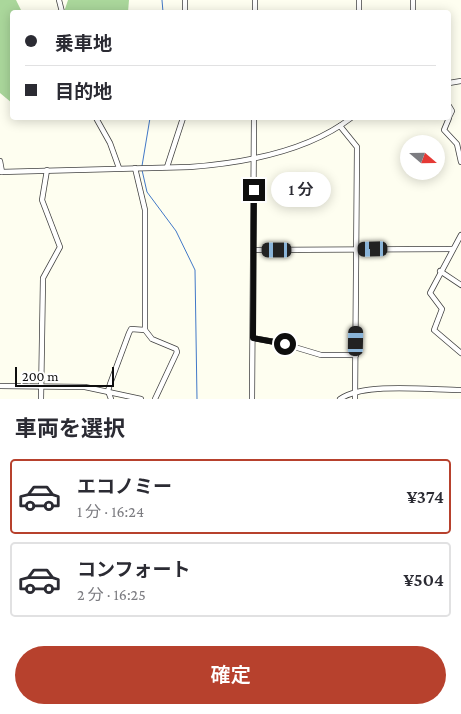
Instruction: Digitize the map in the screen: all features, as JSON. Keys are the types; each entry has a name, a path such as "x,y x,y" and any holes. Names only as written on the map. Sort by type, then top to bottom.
{"street":[{"path":"97,120 110,143 119,168"},
{"path":"166,167 181,120"},
{"path":"252,399 254,120"},
{"path":"0,161 1,172 202,166 254,157 297,146 330,133 348,120"},
{"path":"448,120 444,130 456,142 460,151 461,162"},
{"path":"340,126 357,147 355,399"},
{"path":"137,167 145,210 144,330 152,340 177,352 155,399"},
{"path":"41,399 43,278 60,247 42,200 47,170"},
{"path":"461,235 430,291 442,309 434,330 461,353"},
{"path":"254,250 453,249"},
{"path":"440,271 461,285"},
{"path":"111,399 108,391 131,329 144,330"},
{"path":"253,338 281,342 321,355 356,354"},
{"path":"0,386 85,387 142,399"},
{"path":"340,399 355,392 376,389 461,390"}],"green space":[{"path":"0,0 16,0 21,10 10,10 10,101 0,93"},
{"path":"68,0 129,0 128,10 65,10"}],"waterway":[{"path":"162,0 163,10"},
{"path":"142,166 150,120"},
{"path":"142,170 147,192 176,231 195,270 197,399"}],"route":[{"path":"254,190 253,338 285,344"}]}
